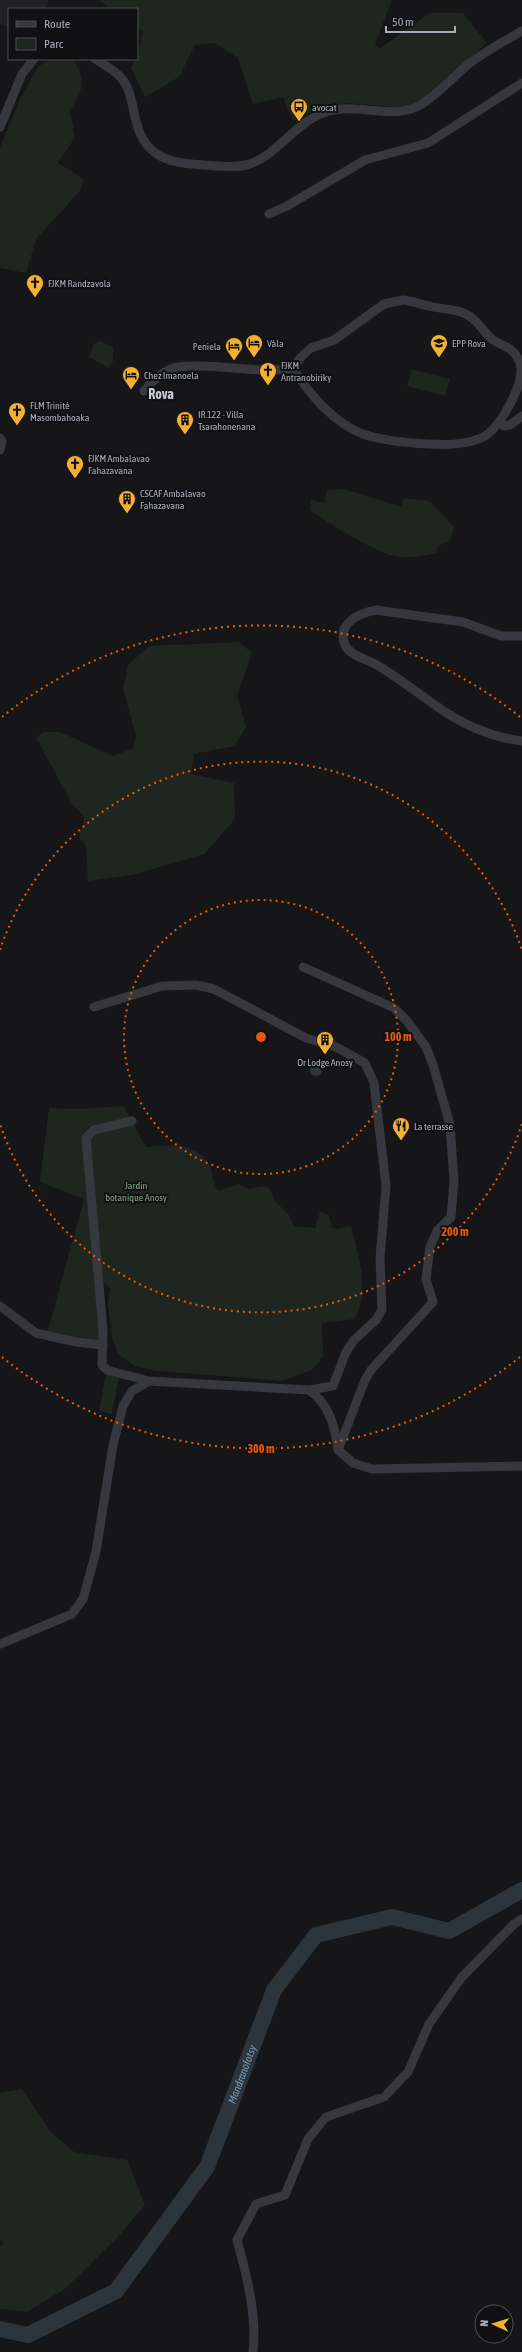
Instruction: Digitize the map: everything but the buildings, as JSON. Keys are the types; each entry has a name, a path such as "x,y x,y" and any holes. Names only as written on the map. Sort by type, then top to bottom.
{"street":[{"path":"97,60 123,79 140,134 156,154 168,160 187,164 221,166 246,165 260,159 306,121 329,111 345,108 400,111 409,110 422,104 471,62 522,31"},
{"path":"0,127 22,74 33,60"},
{"path":"269,214 287,206 365,160 428,143 522,83"},
{"path":"403,300 462,312 473,318 494,341 508,347 516,356 522,368 514,395 503,414 501,422 483,437 471,442 447,445 411,443 362,434 346,425 329,411 302,384 294,368 301,357 311,348 334,340 384,304 403,300"},
{"path":"144,391 154,380 170,369 180,367 214,365 254,369 294,368"},
{"path":"501,422 504,426 510,425 522,416"},
{"path":"0,438 2,441 0,450"},
{"path":"522,636 501,636 463,622 376,610 364,612 352,618 346,626 344,636 345,645 350,652 376,665 474,728 504,739 522,741"},
{"path":"303,967 394,1008 408,1021 426,1047 450,1125 454,1181 451,1217 437,1231 430,1247 426,1279 433,1302 371,1370 365,1380 338,1450"},
{"path":"94,1007 162,986 196,985 214,989 306,1038 334,1046 365,1063 374,1083 386,1186 380,1258 382,1310 376,1320 354,1340 346,1352 333,1386 309,1390 149,1381 107,1370 102,1365 103,1345 86,1138 94,1130 132,1121"},
{"path":"0,1306 36,1333 76,1342 103,1345"},
{"path":"0,1644 72,1614 83,1599 96,1552 113,1445 123,1406 132,1391 149,1381"},
{"path":"309,1390 320,1398 336,1427 338,1450 353,1463 372,1469 522,1466"},
{"path":"253,2352 256,2330 237,2240 256,2204 285,2195 308,2139 326,2117 384,2097 408,2072 429,2024 462,1977 514,1924 522,1919"}],"shaded area":[{"path":"0,0 49,0 46,8 8,8 8,27 0,24"},
{"path":"318,1064 321,1065 321,1075 314,1076 311,1075 310,1068 311,1065"}],"green space":[{"path":"99,0 392,0 375,44 379,49 429,13 463,13 487,43 418,104 396,107 346,103 318,108 293,121 283,97 253,104 238,58 215,43 195,45 179,77 145,97 131,68 135,60 138,60 143,31 138,28 138,8 110,8"},
{"path":"48,60 74,60 78,68 81,81 80,92 70,112 75,137 58,163 84,179 79,192 36,239 26,273 0,268 0,148 19,101 38,67"},
{"path":"100,341 113,347 113,361 109,368 89,357 94,344"},
{"path":"411,369 450,379 445,396 407,386"},
{"path":"344,489 402,507 403,498 430,501 454,527 451,540 438,546 437,553 416,557 394,556 374,548 339,529 310,510 311,500 324,503 327,490"},
{"path":"239,642 252,653 237,696 246,727 235,746 194,754 191,774 234,783 235,819 204,854 132,875 88,881 86,846 79,837 80,830 84,825 83,815 73,805 36,738 43,732 60,732 113,756 132,749 136,736 123,689 128,665 149,646"},
{"name":"Jardin botanique Anosy","path":"123,1106 146,1147 173,1145 181,1146 189,1148 204,1157 209,1165 218,1191 238,1184 249,1189 265,1186 270,1189 274,1200 289,1215 294,1226 315,1228 320,1212 329,1215 332,1227 338,1229 351,1226 362,1274 362,1298 354,1319 322,1323 323,1356 312,1370 283,1381 156,1371 134,1366 118,1354 112,1337 108,1304 110,1288 98,1277 100,1343 51,1334 48,1330 84,1199 40,1182 49,1108 78,1109"},
{"path":"106,1374 119,1377 112,1414 99,1411"},
{"path":"22,2089 51,2132 74,2152 127,2160 145,2205 117,2238 66,2288 27,2312 0,2309 0,2247 4,2243 0,2239 0,2093"}],"waterway":[{"name":"Mandranofotsy","path":"0,2329 28,2335 116,2291 207,2167 274,1990 316,1935 392,1917 449,1931 522,1890"}],"place":[{"name":"avocat","path":"299,122"},
{"name":"FJKM Randzavola","path":"35,298"},
{"name":"Vàla","path":"254,358"},
{"name":"EPP Rova","path":"439,358"},
{"name":"Peniela","path":"234,361"},
{"name":"FJKM Antranobiriky","path":"268,386"},
{"name":"Chez Imanoela","path":"131,390"},
{"name":"FLM Trinité Masombahoaka","path":"17,426"},
{"name":"IR 122 - Villa Tsarahonenana","path":"185,435"},
{"name":"FJKM Ambalavao Fahazavana","path":"75,479"},
{"name":"CSCAF Ambalavao Fahazavana","path":"127,514"},
{"name":"Or Lodge Anosy","path":"325,1055"},
{"name":"La terrasse","path":"401,1141"}],"district":[{"name":"Rova","path":"161,394"}]}
